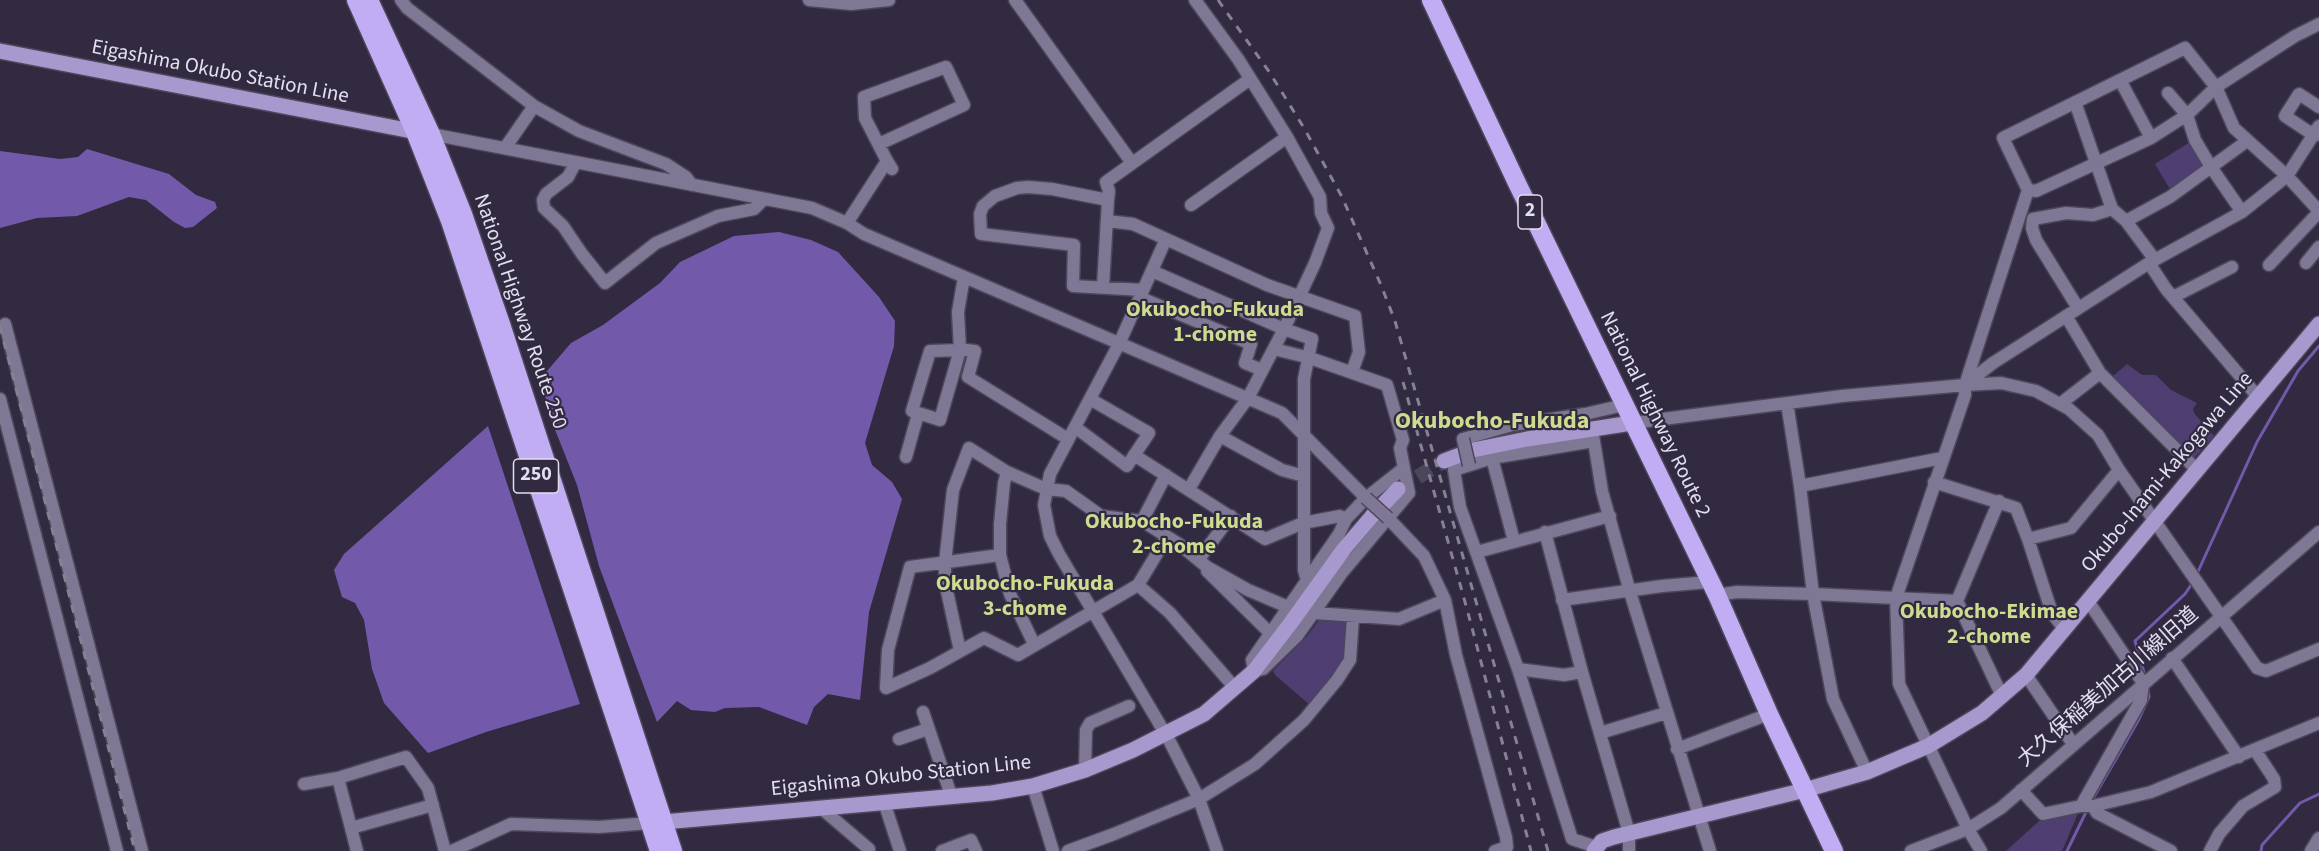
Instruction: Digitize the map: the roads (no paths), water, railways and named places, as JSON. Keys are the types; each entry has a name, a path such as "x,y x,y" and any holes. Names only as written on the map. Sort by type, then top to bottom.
{"highway":[{"name":"National Highway Route 250","path":"356,0 463,214 501,324 657,822 673,851"},
{"name":"National Highway Route 250","path":"369,0 423,133"},
{"name":"National Highway Route 2","path":"1431,0 1713,589 1834,851"},
{"name":"National Highway Route 250","path":"657,822 659,851"}],"main road":[{"name":"Eigashima Okubo Station Line","path":"0,51 423,133"},
{"name":"Okubo-Inami-Kakogawa Line","path":"1805,790 1867,772 1928,746 1982,713 2026,675 2319,324"},
{"path":"1449,466 1473,450 1593,434 1632,423"},
{"name":"Eigashima Okubo Station Line","path":"657,822 992,792 1033,786 1085,770 1166,734 1204,714 1254,671 1344,549 1373,514 1398,489"},
{"path":"1595,849 1602,841 1629,833 1805,790"}],"street":[{"path":"401,0 407,8 534,106 579,131 666,164 686,177 692,185"},
{"path":"809,0 851,4 889,0"},
{"path":"1015,0 1132,164"},
{"path":"1189,489 1220,436 1248,398 1300,297 1328,228 1321,213 1320,197 1287,137 1238,59 1195,0"},
{"path":"2028,190 2036,191 2097,165 2151,138 2187,115 2216,87 2295,36 2319,24"},
{"path":"1981,851 1968,829 1899,684 1896,598 1965,395 1965,385 2028,190 2003,138 2185,48 2216,87 2234,128 2287,176 2319,211 2269,265"},
{"path":"847,223 890,165 865,118 864,97 946,67 964,105 879,144"},
{"path":"1103,287 1109,191 1106,182 1250,79"},
{"path":"2120,80 2151,138"},
{"path":"2168,93 2187,115 2195,140 2242,212"},
{"path":"2318,131 2309,132 2285,116 2299,94 2319,107"},
{"path":"2075,102 2112,209 2126,221 2173,297 2258,397"},
{"path":"505,148 534,106"},
{"path":"1965,385 1993,363 2152,261 2242,212 2287,176 2318,131"},
{"path":"423,133 812,208 847,223 864,234 1282,412 1424,556 1445,600 1456,655 1506,837 1507,847 1495,851"},
{"path":"1191,205 1287,137"},
{"path":"2126,221 2170,197 2247,141"},
{"path":"576,162 568,177 546,194 543,200 544,208 563,226 605,283 656,243 718,216 754,209 764,199"},
{"path":"663,179 666,164"},
{"path":"1108,200 1052,189 1028,187 995,196 983,206 980,214 981,234 1074,245 1073,286 1103,287 1142,294 1251,344 1245,363 1262,370"},
{"path":"2078,308 2036,240 2032,228 2033,219 2066,213 2093,215 2112,209"},
{"path":"1107,221 1133,224 1267,285 1354,316 1359,352 1352,372"},
{"path":"2018,223 2032,228"},
{"path":"1166,239 1119,344 1050,474 1044,505 1050,536 1166,734 1199,799 1217,851"},
{"path":"2306,263 2319,247"},
{"path":"2173,297 2232,267"},
{"path":"1152,271 1312,339 1304,379 1303,523 1304,570 1307,580"},
{"path":"964,277 957,312 960,350 939,420 912,411 930,351 960,350 975,351 968,377 1068,439"},
{"path":"2066,316 2100,373 2197,470"},
{"path":"5,324 142,851"},
{"path":"1274,349 1310,358 1387,385 1403,440 1400,448 1404,468 1409,493 1341,574 1297,636 1263,669 1254,671 1252,660 1339,534 1346,519 1366,498 1404,468"},
{"path":"2060,404 2100,373"},
{"path":"1632,423 1787,403 1965,385 2001,383 2036,391 2069,409 2098,435 2119,470 2251,662 2266,671 2319,649"},
{"path":"0,399 117,851"},
{"path":"1075,427 1127,466 1149,433 1090,399"},
{"path":"1787,403 1813,594 1833,699 1867,772"},
{"path":"1468,465 1463,439 1512,425 1586,414 1624,405"},
{"path":"906,457 918,414"},
{"path":"1595,849 1572,839 1518,669 1460,507 1449,466 1468,465 1593,434 1602,491 1630,592 1710,851"},
{"path":"1220,436 1282,470 1304,476"},
{"path":"960,651 945,582 945,563 953,490 969,448 1007,472 1046,489 1066,491 1101,516 1142,520 1203,563 1248,590 1288,607"},
{"path":"1134,455 1265,539 1303,523 1340,516 1346,519"},
{"path":"1492,458 1514,541"},
{"path":"1800,486 1942,458"},
{"path":"2028,540 2071,528 2119,470"},
{"path":"1007,472 1000,524 1000,555 1010,594 1034,644"},
{"path":"1142,520 1166,474"},
{"path":"1934,482 2016,508 2052,613 2065,630"},
{"path":"1999,501 1958,600 2002,696"},
{"path":"1203,563 1231,516"},
{"path":"1477,552 1610,516"},
{"path":"1545,532 1582,672 1629,833 1629,851"},
{"name":"大久保稲美加古川線旧道","path":"1912,851 1968,829 2001,808 2319,532"},
{"path":"1000,555 910,567 888,650 885,688 984,638 1018,655 1138,585 1167,537"},
{"path":"1203,563 1208,573 1270,633"},
{"path":"1138,585 1170,614 1235,688"},
{"path":"1562,600 1662,586 1737,592 1958,600"},
{"path":"1315,613 1399,619 1445,600"},
{"path":"2087,806 2141,700 2143,683 2088,601"},
{"path":"1068,851 1199,799 1255,764 1304,720 1350,660 1353,617"},
{"path":"2172,658 2239,756"},
{"path":"1518,669 1564,675 1582,672"},
{"path":"2026,675 2073,744"},
{"path":"1085,770 1086,730 1090,723 1129,706"},
{"path":"923,712 951,795"},
{"path":"1600,733 1666,713"},
{"path":"1677,749 1769,714"},
{"path":"2021,789 2043,814 2151,792 2319,723"},
{"path":"899,739 928,729"},
{"path":"2210,851 2219,834 2243,806 2275,786 2274,778 2255,750"},
{"path":"304,783 338,778 406,757 428,789 445,851"},
{"path":"338,778 357,851"},
{"path":"1033,786 1053,851"},
{"path":"884,802 900,851"},
{"path":"351,828 433,805"},
{"path":"2087,806 2171,851"},
{"path":"821,808 869,850"},
{"path":"452,851 511,824 599,827 657,822"},
{"path":"2311,851 2319,838"},
{"path":"942,851 971,840 976,851"}],"waterway":[{"path":"2196,576 2257,442 2298,371 2319,346"},
{"path":"2145,676 2135,641 2185,594 2193,582"},
{"path":"2091,802 2138,721 2149,697 2148,689"},
{"path":"2261,851 2262,845 2300,803 2319,794"},
{"path":"2067,851 2087,810"}],"tunnel":[{"path":"1398,489 1444,461"}],"railway":[{"path":"1218,0 1270,73 1304,128 1342,197 1395,321 1548,851"},
{"path":"0,326 135,851"},
{"path":"1403,382 1467,609 1531,851"}],"district":[{"name":"Okubocho-Fukuda 1-chome","path":"1215,324"},
{"name":"Okubocho-Fukuda","path":"1492,423"},
{"name":"Okubocho-Fukuda 2-chome","path":"1174,536"},
{"name":"Okubocho-Fukuda 3-chome","path":"1025,598"},
{"name":"Okubocho-Ekimae 2-chome","path":"1989,626"}]}
